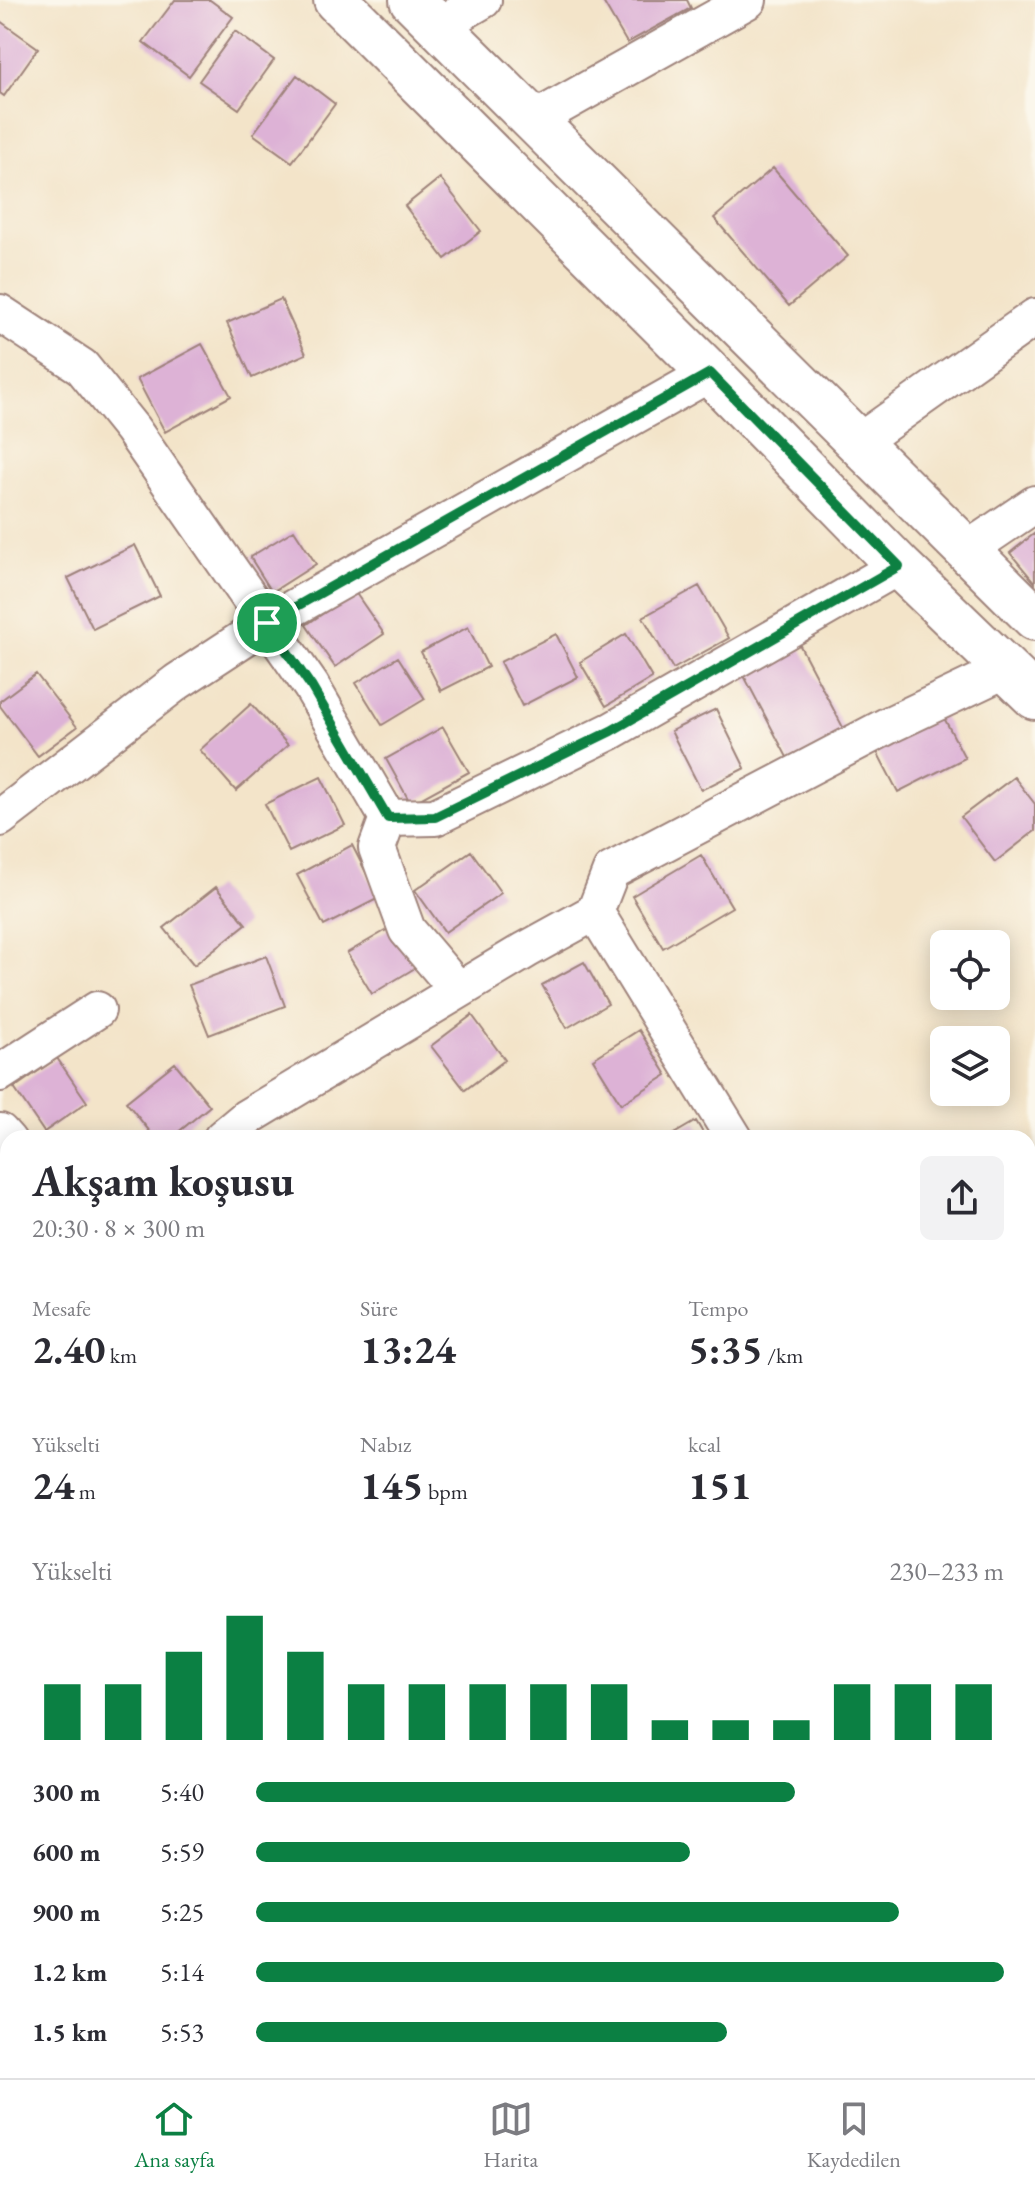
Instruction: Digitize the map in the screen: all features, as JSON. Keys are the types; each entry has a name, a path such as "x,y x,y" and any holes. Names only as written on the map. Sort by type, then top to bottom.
{"main road":[{"path":"336,0 899,566 1021,683"},
{"path":"425,13 1035,618"}],"street":[{"path":"425,13 483,0"},
{"path":"534,120 748,0"},
{"path":"0,313 82,367 132,429 311,686 388,818"},
{"path":"859,442 1035,317"},
{"path":"0,818 177,682 267,623 710,373"},
{"path":"967,550 1035,504"},
{"path":"388,818 435,817 597,737 899,566"},
{"path":"232,1130 246,1118 458,990 595,912 611,871 889,725 1021,683"},
{"path":"388,818 377,848 407,930 458,990"},
{"path":"595,912 729,1130"},
{"path":"0,1073 97,1010"}],"building":[{"path":"175,0 210,0 233,17 189,76 143,42"},
{"path":"602,0 687,0 691,8 627,43"},
{"path":"0,21 38,48 4,96 0,93"},
{"path":"235,31 274,60 239,109 199,81"},
{"path":"297,75 335,104 292,162 253,134"},
{"path":"773,168 848,256 789,306 714,218"},
{"path":"440,178 481,231 445,259 405,206"},
{"path":"281,299 306,354 252,378 227,323"},
{"path":"202,344 231,396 165,432 137,379"},
{"path":"294,530 316,564 272,592 250,557"},
{"path":"1035,533 1035,583 1010,553"},
{"path":"135,545 160,596 93,629 68,578"},
{"path":"699,586 729,638 673,669 643,617"},
{"path":"355,592 384,634 335,667 306,625"},
{"path":"468,627 488,667 441,691 421,652"},
{"path":"556,634 578,677 522,706 500,662"},
{"path":"626,634 652,678 606,706 580,662"},
{"path":"798,642 846,733 790,763 742,672"},
{"path":"398,657 425,699 382,725 356,683"},
{"path":"36,674 77,727 38,756 0,706 0,701"},
{"path":"251,704 288,745 236,791 200,750"},
{"path":"716,709 745,768 701,790 671,731"},
{"path":"942,714 965,758 898,792 875,748"},
{"path":"443,727 469,772 411,804 386,759"},
{"path":"321,777 345,825 289,852 265,804"},
{"path":"1014,777 1035,804 1035,831 995,862 961,817"},
{"path":"352,845 379,898 324,926 297,875"},
{"path":"471,851 501,893 445,932 415,890"},
{"path":"701,855 732,907 663,948 632,896"},
{"path":"216,887 246,924 194,965 164,928"},
{"path":"390,928 415,968 372,994 347,953"},
{"path":"266,956 285,1006 209,1035 189,985"},
{"path":"584,962 608,1004 567,1028 542,985"},
{"path":"472,1015 505,1060 465,1090 431,1046"},
{"path":"639,1030 667,1075 621,1104 593,1059"},
{"path":"57,1058 87,1102 43,1130 14,1088"},
{"path":"175,1063 210,1106 181,1130 149,1130 126,1102"},
{"path":"696,1121 701,1130 681,1130"}],"route":[{"path":"710,373 899,566 611,731 435,817 388,818 311,686 267,623 710,373"}]}
